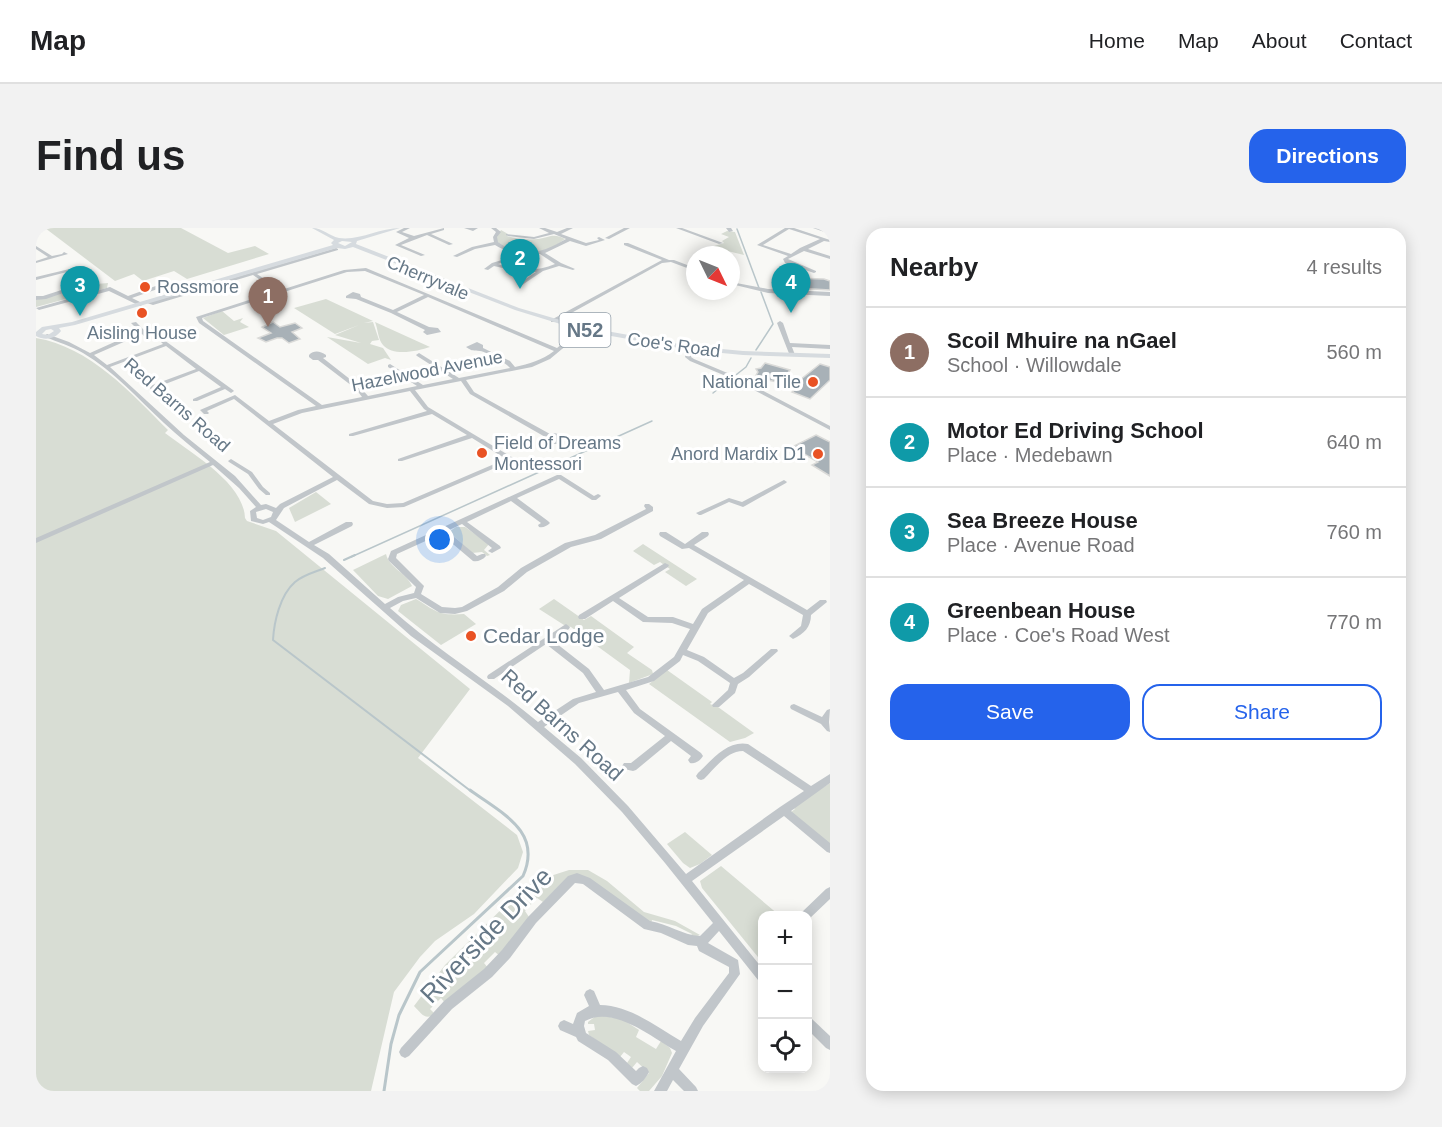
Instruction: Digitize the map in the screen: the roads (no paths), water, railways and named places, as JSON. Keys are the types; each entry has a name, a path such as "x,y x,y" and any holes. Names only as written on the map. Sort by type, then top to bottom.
{"main road":[{"path":"315,228 337,245"},
{"path":"353,243 397,228"},
{"name":"N52","path":"337,245 353,243"},
{"name":"Coe's Road","path":"353,243 553,321 583,329 690,348 830,356"},
{"path":"54,329 47,336 39,335 39,331 73,324 255,272 337,245"}],"street":[{"path":"408,228 398,232 414,238"},
{"path":"423,255 397,245 443,228"},
{"path":"466,228 473,230 476,228"},
{"path":"493,228 500,232 495,237 496,243"},
{"path":"541,228 588,245 603,240 599,238"},
{"path":"512,237 538,238 571,228"},
{"path":"607,238 628,228"},
{"path":"678,228 721,243"},
{"path":"790,255 759,245 789,228 830,241"},
{"path":"816,228 830,233"},
{"path":"427,234 451,244"},
{"path":"542,253 570,239"},
{"path":"814,272 785,260 790,255 824,239"},
{"path":"454,256 496,243 511,251 542,253 559,264 573,269"},
{"path":"626,244 686,267"},
{"path":"36,247 52,258"},
{"path":"802,249 830,258"},
{"path":"36,262 66,254 64,253"},
{"path":"486,269 505,260"},
{"path":"553,321 661,262 668,261"},
{"path":"494,264 511,269 540,271 559,264"},
{"path":"36,279 84,268"},
{"name":"Cherryvale","path":"321,407 199,319 202,316 282,290 351,269 361,269 557,350"},
{"path":"36,298 44,298 84,284 68,271"},
{"path":"522,284 541,273 540,271"},
{"path":"255,272 282,290"},
{"path":"129,297 164,285"},
{"path":"740,285 768,291 830,294"},
{"path":"39,308 106,289 113,289 144,303"},
{"path":"393,312 428,295"},
{"path":"358,298 428,329"},
{"path":"90,355 145,333 134,323"},
{"path":"780,323 792,355"},
{"name":"Red Barns Road","path":"54,329 64,340"},
{"name":"Hazelwood Avenue","path":"269,423 300,411 538,363 583,329"},
{"name":"Red Barns Road","path":"47,336 64,340 106,367 235,480 258,507 251,514 253,519 259,522 271,520 310,544 414,633 479,679 539,726 625,809 686,880 758,971"},
{"path":"106,367 165,343 228,389 195,400"},
{"path":"788,345 830,347"},
{"path":"690,348 688,357 692,360 732,377 830,428"},
{"path":"480,349 508,362 513,369"},
{"path":"419,354 460,380 472,393 550,437"},
{"path":"320,359 358,388 366,398"},
{"path":"390,366 422,387"},
{"path":"151,387 200,369"},
{"path":"411,389 420,402 432,412 528,469"},
{"path":"206,413 203,410 236,397 371,503 395,506 413,502 511,459"},
{"path":"351,436 432,412"},
{"path":"400,460 472,436"},
{"path":"231,461 250,473 261,488 270,493"},
{"path":"36,541 214,462"},
{"path":"235,480 250,473"},
{"path":"417,595 420,586 391,556 559,476 594,499 598,496"},
{"path":"258,507 277,508 338,477"},
{"path":"699,513 729,500 743,505 784,482"},
{"path":"512,498 546,523 542,525"},
{"path":"384,608 401,599 417,595 446,612 464,609 510,584 518,574 575,542 598,537 651,509 647,506"},
{"path":"271,520 277,508"},
{"path":"462,521 497,548 492,551"},
{"path":"310,544 349,524"},
{"path":"442,531 477,559 482,556"},
{"path":"663,534 686,547 705,534"},
{"path":"689,545 807,614"},
{"path":"582,617 662,566"},
{"path":"539,726 576,701 651,679 677,659 705,611 748,581"},
{"path":"614,598 646,621 673,620 695,628"},
{"path":"793,636 805,628 807,614 824,602"},
{"path":"491,677 566,627"},
{"path":"546,640 586,671 602,694"},
{"path":"682,651 701,659 734,682"},
{"path":"716,705 732,691 734,682 746,675 774,651"},
{"path":"621,689 637,711 698,756 693,760"},
{"path":"794,707 827,726 830,712"},
{"path":"627,766 633,767 671,736"},
{"path":"701,776 738,746 745,747 810,790"},
{"path":"686,880 830,778"},
{"path":"783,810 830,849"},
{"name":"Riverside Drive","path":"405,1052 448,1005 488,973 532,920 572,879 577,878 586,881 648,926 662,928 688,940 702,941 703,946 734,964 735,974 699,1022 660,1091"},
{"path":"809,911 830,892"},
{"path":"702,941 719,924"},
{"path":"590,995 596,1008"},
{"path":"579,1032 581,1017 596,1008 615,1010 683,1049"},
{"path":"564,1026 579,1032 612,1056 636,1080 643,1072"},
{"path":"812,1028 830,1044"},
{"path":"672,1070 692,1091"}],"waterway":[{"path":"737,229 759,288"},
{"path":"756,350 773,324 761,292"},
{"path":"713,393 746,367 751,358"},
{"path":"351,557 652,421"},
{"path":"344,560 355,555"},
{"path":"325,568 302,577 290,587 279,609 273,640 472,792"},
{"path":"384,1091 391,1044 399,1015 420,972 523,876 528,860 528,847 516,825 506,815 470,790"}],"place":[{"name":"Rossmore","path":"145,287"},
{"name":"Motor Ed Driving School","path":"520,289"},
{"name":"Aisling House","path":"142,313"},
{"name":"Greenbean House","path":"791,313"},
{"name":"Sea Breeze House","path":"80,316"},
{"name":"Scoil Mhuire na nGael","path":"268,327"},
{"name":"National Tile","path":"813,382"},
{"name":"Field of Dreams Montessori","path":"482,453"},
{"name":"Anord Mardix D1","path":"818,454"},
{"name":"Cedar Lodge","path":"471,636"}]}
